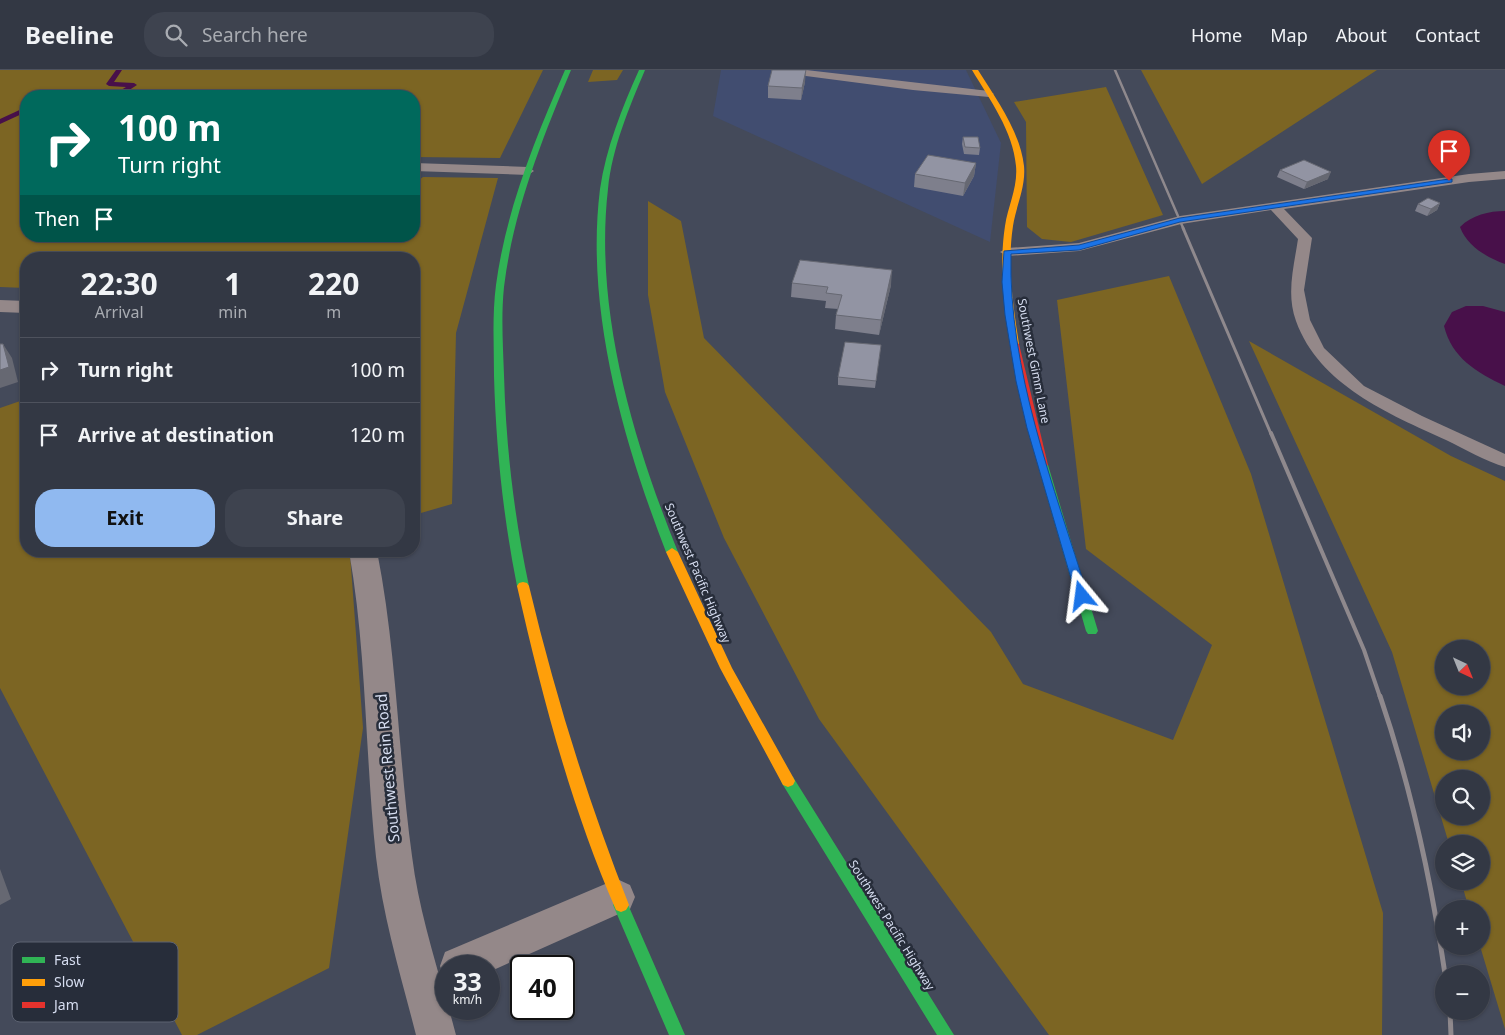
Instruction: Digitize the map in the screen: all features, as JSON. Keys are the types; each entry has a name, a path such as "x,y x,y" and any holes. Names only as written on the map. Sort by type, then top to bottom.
{"main road":[{"path":"568,70 528,171 508,245 498,306 497,412 504,478 522,586 554,709 618,897 678,1035"},
{"name":"Southwest Pacific Highway","path":"642,70 623,114 613,149 604,189 602,242 603,271 615,372 637,455 670,550 701,621 739,696 780,771 946,1035"},
{"name":"Southwest Gimm Lane","path":"975,70 1012,131 1020,165 1021,179 1009,225 1007,252 1006,282 1009,315 1032,428 1092,632"}],"street":[{"path":"0,306 20,307"},
{"name":"Southwest Rein Road","path":"364,557 376,627 394,858 403,907 434,977 436,1035"},
{"path":"484,955 618,897"}],"lane":[{"path":"783,70 911,83 990,94"},
{"path":"420,167 528,171"},
{"path":"1007,252 1079,247 1180,220 1469,178 1505,175"},
{"path":"1274,206 1305,238 1297,290 1303,320 1317,350 1358,389 1416,420 1505,461"}],"shaded area":[{"path":"0,70 543,70 500,158 420,157 420,90 20,90 20,242 420,242 420,179 423,177 498,178 456,333 452,504 420,513 420,252 20,252 20,288 0,287"},
{"path":"593,70 623,70 617,80 588,82"},
{"path":"721,70 966,70 1001,143 990,242 713,116"},
{"path":"1141,70 1377,70 1202,184"},
{"path":"1106,87 1163,215 1071,242 1042,239 1027,227 1026,122 1014,102"},
{"path":"648,201 681,221 704,338 991,632 1023,684 1173,740 1212,645 1086,549 1057,300 1169,276 1251,474 1383,913 1382,1035 1049,1035 819,719 724,538 665,392 648,295"},
{"path":"1505,211 1505,264 1478,250 1467,240 1460,227 1470,219 1481,214"},
{"path":"1466,306 1483,306 1505,312 1505,386 1467,363 1453,347 1448,337 1444,326 1452,312"},
{"path":"1249,341 1451,456 1505,481 1505,1029 1490,979 1490,965 1486,965 1483,955 1490,955 1490,900 1466,900 1464,890 1490,890 1490,835 1446,835 1443,825 1490,825 1490,770 1435,770 1435,797 1392,652"},
{"path":"20,401 20,557 350,557 363,728 329,968 197,1035 182,1035 175,1022 178,1022 178,942 133,942 0,688 0,408"}],"building":[{"path":"772,70 806,70 802,88 768,86"},
{"path":"963,137 978,137 980,148 965,147"},
{"path":"928,155 976,163 965,183 915,174"},
{"path":"1304,160 1331,172 1307,182 1280,170"},
{"path":"1428,198 1440,203 1431,209 1418,204"},
{"path":"800,260 892,270 881,320 836,315 842,295 826,293 828,287 792,283"},
{"path":"845,342 881,345 876,381 838,377"},
{"path":"0,344 3,344 9,367 0,370"}],"waterway":[{"path":"119,70 109,84 134,85 125,90"},
{"path":"0,122 20,112"}],"railway":[{"path":"1115,70 1184,230"},
{"path":"1183,228 1271,434"},
{"path":"1271,433 1364,650 1380,697"},
{"path":"1380,696 1401,764 1419,834 1443,965"},
{"path":"1450,1020 1451,1035"}],"traffic: fast":[{"path":"523,586 513,534 503,455 498,350 499,300 502,274 513,221 547,120 568,70"},
{"path":"642,70 619,128 610,158 604,189 601,231 602,277 608,325 628,423 656,513 672,552"},
{"path":"1043,465 1092,631"},
{"path":"788,781 946,1035"},
{"path":"621,905 677,1035"}],"traffic: slow":[{"path":"975,70 1009,128 1018,153 1020,166 1018,189 1010,219 1006,256 1008,300 1015,344"},
{"path":"672,552 726,668 788,781"},
{"path":"523,586 554,708 578,788 621,905"}],"traffic: jam":[{"path":"1015,344 1043,465"}],"route":[{"path":"1082,596 1032,428 1021,381 1009,315 1006,282 1007,252 1079,247 1180,220 1449,181"}]}
